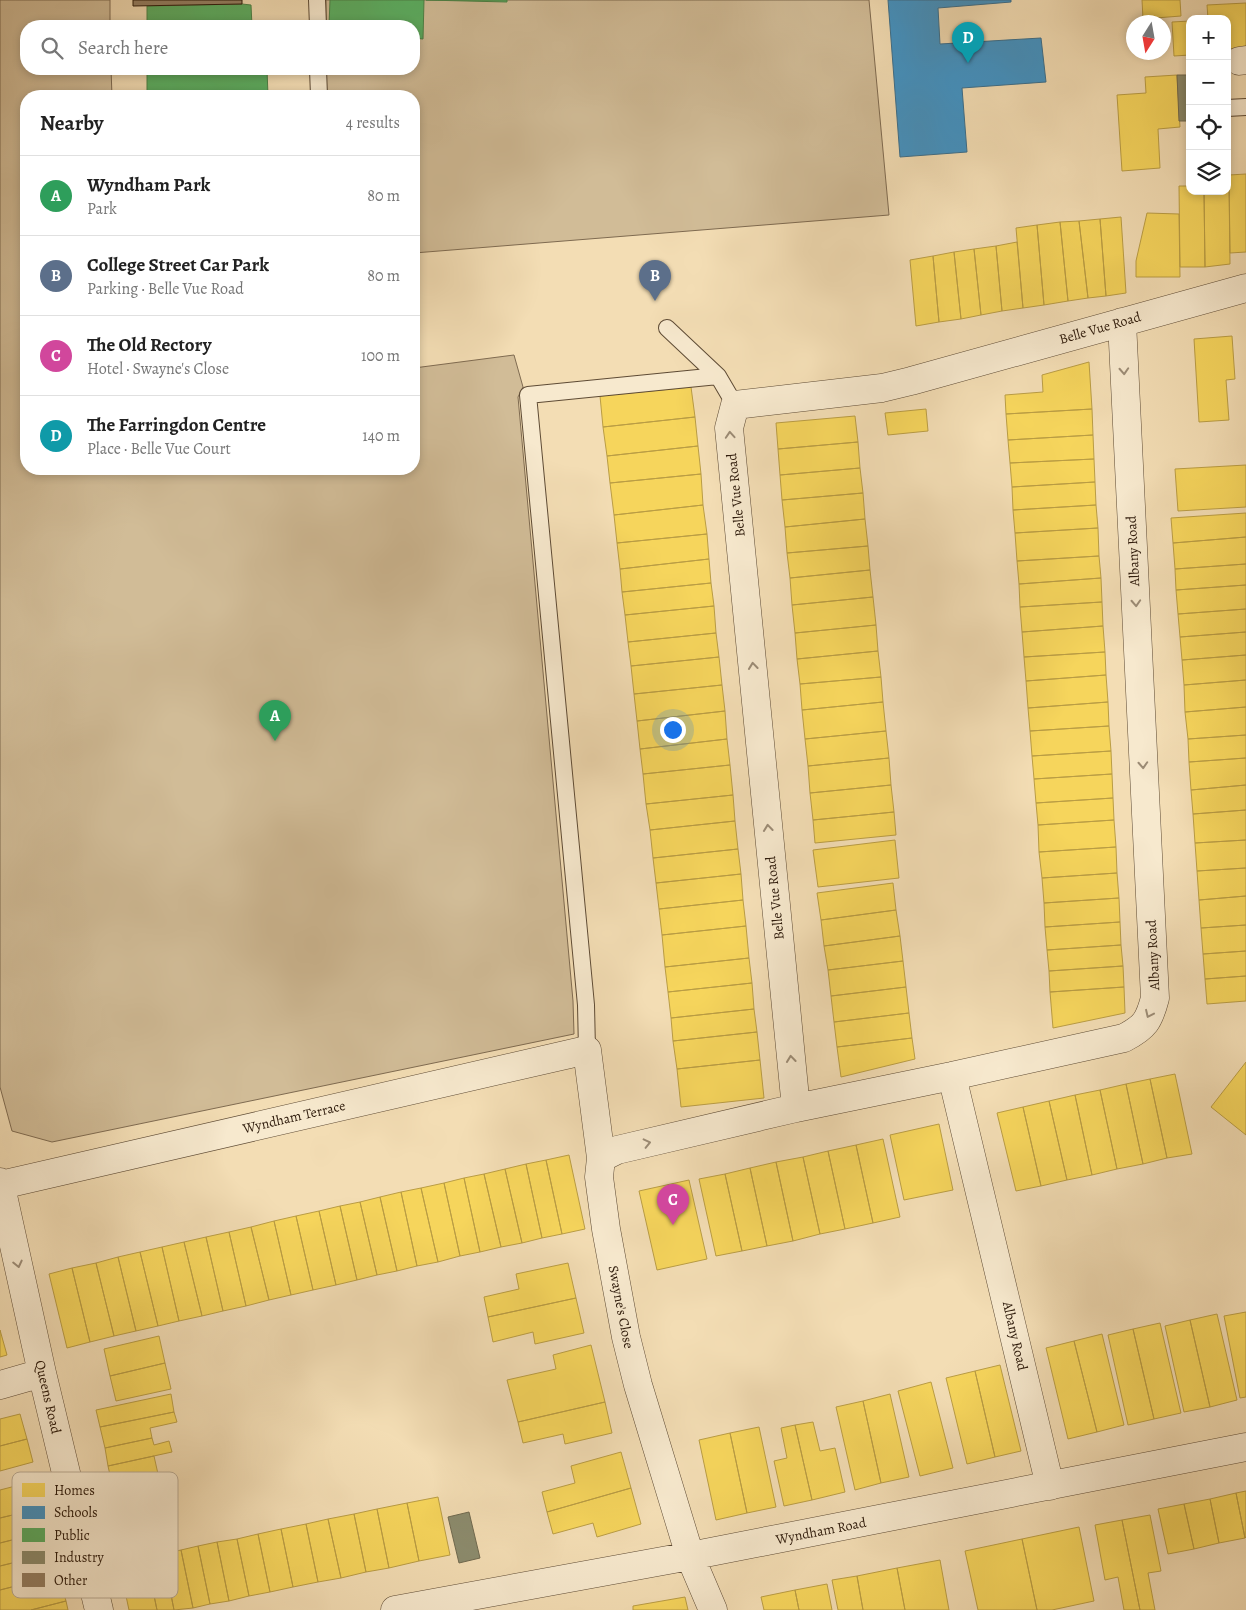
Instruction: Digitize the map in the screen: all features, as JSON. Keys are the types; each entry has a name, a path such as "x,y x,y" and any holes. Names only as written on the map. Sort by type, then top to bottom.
{"street":[{"name":"Belle Vue Road","path":"796,1108 729,428 735,405 882,388 1246,288"},
{"name":"Albany Road","path":"1050,1486 952,1076 1124,1038 1140,1030 1151,1014 1155,998 1122,322"},
{"name":"Swayne's Close","path":"588,1050 601,1158 599,1177 606,1229 626,1337 638,1384 690,1556 713,1610"},
{"name":"Wyndham Terrace","path":"0,1184 588,1050"},
{"path":"601,1158 617,1150 796,1108 952,1076"},
{"name":"Queens Road","path":"0,1184 66,1472"},
{"path":"0,1385 42,1373"},
{"name":"Wyndham Road","path":"394,1610 690,1556 1246,1446"}],"lane":[{"path":"317,0 318,20"},
{"path":"318,75 319,90"},
{"path":"1231,108 1246,107"},
{"path":"667,328 718,376 735,405"},
{"path":"588,1050 586,1005 528,395 718,376"}],"shaded area":[{"path":"0,0 110,0 110,20 20,20 20,75 111,75 112,90 20,90 20,475 420,475 420,367 514,355 523,387 518,397 573,1001 574,1034 52,1142 12,1131 0,1087"},
{"path":"326,0 869,0 889,215 420,253 420,90 326,90 326,75 420,75 420,20 326,20"}],"building: Homes":[{"path":"1142,0 1180,0 1181,16 1143,15"},
{"path":"1246,3 1246,52 1231,53 1231,15 1208,15 1207,5"},
{"path":"1186,21 1186,55 1174,56 1172,22"},
{"path":"1177,75 1180,127 1158,129 1160,168 1122,171 1117,95 1146,93 1145,77"},
{"path":"1246,174 1246,252 1230,253 1231,175"},
{"path":"1179,186 1186,186 1186,195 1204,195 1205,267 1180,267"},
{"path":"1204,195 1229,195 1230,264 1205,267"},
{"path":"1147,213 1179,214 1180,277 1136,277 1136,261"},
{"path":"1121,217 1126,293 1106,296 1100,219"},
{"path":"1100,219 1106,296 1088,298 1079,221"},
{"path":"1079,221 1088,298 1068,301 1060,222"},
{"path":"1060,222 1068,301 1044,305 1037,225"},
{"path":"1037,225 1044,305 1023,308 1016,228"},
{"path":"1017,242 1023,308 1002,311 996,246"},
{"path":"996,246 1002,311 981,315 974,249"},
{"path":"974,249 981,315 961,319 954,252"},
{"path":"954,252 961,319 939,322 933,256"},
{"path":"933,256 939,322 916,326 910,260"},
{"path":"1232,336 1235,379 1226,380 1229,420 1199,422 1194,339"},
{"path":"1089,362 1092,409 1006,414 1005,395 1043,392 1042,375"},
{"path":"691,387 695,417 603,427 600,396"},
{"path":"926,409 928,431 888,435 885,413"},
{"path":"1092,409 1093,435 1008,440 1006,414"},
{"path":"855,416 858,442 778,449 776,423"},
{"path":"695,417 698,446 607,456 603,427"},
{"path":"1093,435 1094,459 1010,463 1008,440"},
{"path":"858,442 860,468 780,475 778,449"},
{"path":"698,446 701,474 610,483 607,456"},
{"path":"1094,459 1095,482 1012,487 1010,463"},
{"path":"1246,465 1246,507 1178,511 1175,469"},
{"path":"860,468 863,493 782,500 780,475"},
{"path":"701,474 703,505 614,515 610,483"},
{"path":"1095,482 1096,505 1013,510 1012,487"},
{"path":"863,493 865,519 785,527 782,500"},
{"path":"703,505 707,534 617,543 614,515"},
{"path":"1096,505 1098,528 1015,533 1013,510"},
{"path":"1246,513 1246,537 1173,543 1171,518"},
{"path":"865,519 868,546 787,553 785,527"},
{"path":"1098,528 1099,556 1017,561 1015,533"},
{"path":"707,534 709,559 620,569 617,543"},
{"path":"1246,537 1246,564 1175,569 1173,543"},
{"path":"868,546 870,570 790,578 787,553"},
{"path":"1099,556 1101,578 1019,584 1017,561"},
{"path":"709,559 711,583 622,592 620,569"},
{"path":"1246,564 1246,585 1176,590 1175,569"},
{"path":"870,570 873,597 792,605 790,578"},
{"path":"1101,578 1102,602 1020,607 1019,584"},
{"path":"711,583 714,606 625,615 622,592"},
{"path":"1246,585 1246,609 1178,614 1176,590"},
{"path":"873,597 876,625 795,633 792,605"},
{"path":"1102,602 1103,626 1022,632 1020,607"},
{"path":"714,606 716,633 628,642 625,615"},
{"path":"1246,609 1246,632 1180,637 1178,614"},
{"path":"876,625 878,651 797,659 795,633"},
{"path":"1103,626 1105,652 1024,657 1022,632"},
{"path":"1246,632 1246,655 1182,660 1180,637"},
{"path":"716,633 719,657 631,666 628,642"},
{"path":"878,651 881,677 800,684 797,659"},
{"path":"1105,652 1106,675 1026,681 1024,657"},
{"path":"1246,655 1246,680 1184,685 1182,660"},
{"path":"719,657 722,685 634,694 631,666"},
{"path":"1106,675 1108,702 1028,708 1026,681"},
{"path":"881,677 883,702 802,710 800,684"},
{"path":"1246,680 1246,707 1185,712 1184,685"},
{"path":"722,685 725,711 637,721 634,694"},
{"path":"883,702 886,731 805,739 802,710"},
{"path":"1108,702 1109,726 1030,731 1028,708"},
{"path":"1246,707 1246,735 1188,739 1185,712"},
{"path":"725,711 727,739 640,749 637,721"},
{"path":"1109,726 1111,751 1032,756 1030,731"},
{"path":"886,731 889,758 808,766 805,739"},
{"path":"1246,735 1246,758 1189,762 1188,739"},
{"path":"727,739 730,765 643,774 640,749"},
{"path":"1111,751 1112,774 1034,779 1032,756"},
{"path":"889,758 891,785 810,793 808,766"},
{"path":"1246,758 1246,785 1191,790 1189,762"},
{"path":"730,765 733,795 646,804 643,774"},
{"path":"1112,774 1113,798 1036,803 1034,779"},
{"path":"891,785 894,812 813,820 810,793"},
{"path":"1246,785 1246,810 1193,814 1191,790"},
{"path":"733,795 735,821 650,830 646,804"},
{"path":"1113,798 1114,820 1038,825 1036,803"},
{"path":"1246,810 1246,840 1195,843 1193,814"},
{"path":"894,812 896,835 815,843 813,820"},
{"path":"1114,820 1116,847 1039,852 1038,825"},
{"path":"735,821 738,849 653,858 650,830"},
{"path":"895,840 899,878 818,887 813,850"},
{"path":"1246,840 1246,868 1197,871 1195,843"},
{"path":"1116,847 1117,873 1042,878 1039,852"},
{"path":"738,849 741,874 656,883 653,858"},
{"path":"1246,868 1246,896 1199,900 1197,871"},
{"path":"1117,873 1119,898 1044,903 1042,878"},
{"path":"741,874 743,900 659,909 656,883"},
{"path":"893,883 896,910 821,920 817,893"},
{"path":"1246,896 1246,925 1201,928 1199,900"},
{"path":"1119,898 1120,922 1045,927 1044,903"},
{"path":"743,900 746,926 662,935 659,909"},
{"path":"896,910 900,936 824,946 821,920"},
{"path":"1120,922 1121,945 1047,950 1045,927"},
{"path":"1246,925 1246,951 1203,954 1201,928"},
{"path":"746,926 749,958 665,967 662,935"},
{"path":"900,936 903,961 828,970 824,946"},
{"path":"1121,945 1123,966 1049,971 1047,950"},
{"path":"1246,951 1246,976 1205,979 1203,954"},
{"path":"749,958 752,983 668,992 665,967"},
{"path":"903,961 906,987 831,996 828,970"},
{"path":"1123,966 1124,987 1050,992 1049,971"},
{"path":"1246,976 1246,1001 1207,1004 1205,979"},
{"path":"752,983 754,1009 671,1018 668,992"},
{"path":"906,987 909,1013 834,1022 831,996"},
{"path":"1124,987 1125,1013 1053,1028 1050,992"},
{"path":"754,1009 757,1032 673,1041 671,1018"},
{"path":"909,1013 912,1038 837,1047 834,1022"},
{"path":"757,1032 760,1060 677,1069 673,1041"},
{"path":"912,1038 915,1059 841,1077 837,1047"},
{"path":"760,1060 764,1098 681,1107 677,1069"},
{"path":"1246,1062 1246,1135 1211,1107"},
{"path":"1175,1074 1192,1154 1167,1158 1150,1079"},
{"path":"1150,1079 1167,1158 1143,1164 1126,1084"},
{"path":"1126,1084 1143,1164 1117,1169 1100,1090"},
{"path":"1100,1090 1117,1169 1092,1175 1075,1095"},
{"path":"1075,1095 1092,1175 1067,1180 1049,1101"},
{"path":"1049,1101 1067,1180 1041,1186 1023,1107"},
{"path":"1023,1107 1041,1186 1016,1191 997,1113"},
{"path":"939,1124 953,1190 904,1200 890,1135"},
{"path":"883,1139 900,1217 873,1223 856,1145"},
{"path":"856,1145 873,1223 845,1229 828,1151"},
{"path":"828,1151 845,1229 820,1234 803,1157"},
{"path":"569,1155 585,1229 562,1234 546,1160"},
{"path":"803,1157 820,1234 793,1241 776,1162"},
{"path":"546,1160 562,1234 542,1238 526,1164"},
{"path":"776,1162 793,1241 767,1246 750,1168"},
{"path":"526,1164 542,1238 522,1243 505,1169"},
{"path":"750,1168 767,1246 742,1251 725,1174"},
{"path":"505,1169 522,1243 501,1247 484,1174"},
{"path":"484,1174 501,1247 480,1252 464,1178"},
{"path":"725,1174 742,1251 716,1256 699,1179"},
{"path":"464,1178 480,1252 460,1256 444,1183"},
{"path":"689,1180 707,1259 657,1270 639,1191"},
{"path":"444,1183 460,1256 438,1262 421,1188"},
{"path":"421,1188 438,1262 417,1266 401,1192"},
{"path":"401,1192 417,1266 397,1271 380,1197"},
{"path":"380,1197 397,1271 377,1275 360,1202"},
{"path":"360,1202 377,1275 357,1280 340,1206"},
{"path":"340,1206 357,1280 336,1285 319,1211"},
{"path":"319,1211 336,1285 313,1290 296,1216"},
{"path":"296,1216 313,1290 291,1295 274,1221"},
{"path":"274,1221 291,1295 269,1300 251,1227"},
{"path":"251,1227 269,1300 246,1306 229,1232"},
{"path":"229,1232 246,1306 223,1311 206,1237"},
{"path":"206,1237 223,1311 202,1316 184,1242"},
{"path":"184,1242 202,1316 179,1321 162,1247"},
{"path":"162,1247 179,1321 158,1326 140,1252"},
{"path":"140,1252 158,1326 136,1331 118,1257"},
{"path":"118,1257 136,1331 114,1336 96,1263"},
{"path":"96,1263 114,1336 90,1342 72,1268"},
{"path":"568,1263 576,1298 488,1317 484,1297 519,1289 516,1274"},
{"path":"72,1268 90,1342 67,1348 49,1274"},
{"path":"576,1298 584,1333 535,1344 533,1332 493,1342 488,1317"},
{"path":"1246,1312 1246,1397 1240,1398 1224,1316"},
{"path":"1217,1314 1237,1400 1210,1407 1190,1320"},
{"path":"1190,1320 1210,1407 1184,1412 1165,1326"},
{"path":"1160,1323 1181,1413 1154,1419 1133,1329"},
{"path":"1133,1329 1154,1419 1128,1425 1108,1335"},
{"path":"0,1330 7,1355 0,1357"},
{"path":"1102,1334 1124,1425 1097,1432 1074,1341"},
{"path":"159,1336 165,1363 110,1376 104,1349"},
{"path":"1074,1341 1097,1432 1068,1439 1046,1348"},
{"path":"591,1345 605,1402 518,1422 507,1380 556,1369 553,1355"},
{"path":"165,1363 171,1389 116,1401 110,1376"},
{"path":"1000,1365 1021,1451 995,1457 975,1371"},
{"path":"975,1371 995,1457 967,1464 946,1378"},
{"path":"931,1382 953,1468 920,1476 898,1391"},
{"path":"171,1394 174,1412 100,1427 96,1410"},
{"path":"890,1394 909,1477 881,1483 863,1401"},
{"path":"863,1401 881,1483 855,1490 836,1407"},
{"path":"605,1402 612,1433 565,1444 563,1434 523,1443 518,1422"},
{"path":"174,1412 177,1422 150,1428 152,1438 105,1448 100,1427"},
{"path":"20,1414 27,1439 0,1446 0,1419"},
{"path":"813,1422 820,1451 835,1448 845,1492 812,1500 795,1425"},
{"path":"795,1425 812,1500 784,1506 774,1461 787,1458 781,1428"},
{"path":"759,1427 776,1507 747,1513 730,1433"},
{"path":"730,1433 747,1513 716,1520 699,1440"},
{"path":"152,1438 154,1445 169,1441 172,1452 108,1466 105,1448"},
{"path":"27,1439 33,1462 0,1471 0,1446"},
{"path":"621,1452 631,1488 547,1512 542,1492 575,1483 571,1466"},
{"path":"154,1456 158,1472 109,1472 108,1466"},
{"path":"12,1487 12,1515 0,1518 0,1490"},
{"path":"631,1488 641,1524 597,1537 593,1523 553,1534 547,1512"},
{"path":"1246,1491 1246,1537 1245,1538 1236,1493"},
{"path":"1236,1493 1245,1538 1219,1543 1210,1499"},
{"path":"438,1497 450,1555 419,1561 407,1503"},
{"path":"1210,1499 1219,1543 1194,1549 1184,1504"},
{"path":"407,1503 419,1561 389,1568 377,1509"},
{"path":"1184,1504 1194,1549 1168,1554 1158,1509"},
{"path":"377,1509 389,1568 366,1572 354,1514"},
{"path":"354,1514 366,1572 341,1578 328,1519"},
{"path":"12,1515 12,1540 0,1543 0,1518"},
{"path":"1150,1515 1161,1571 1148,1573 1155,1610 1140,1610 1122,1520"},
{"path":"328,1519 341,1578 318,1582 306,1524"},
{"path":"1122,1520 1140,1610 1124,1610 1118,1577 1105,1580 1095,1525"},
{"path":"306,1524 318,1582 293,1587 281,1529"},
{"path":"1079,1527 1094,1601 1052,1610 1037,1610 1022,1539"},
{"path":"281,1529 293,1587 270,1592 258,1534"},
{"path":"258,1534 270,1592 249,1596 237,1539"},
{"path":"237,1539 249,1596 229,1601 217,1542"},
{"path":"1022,1539 1037,1610 978,1610 965,1551"},
{"path":"12,1540 12,1563 0,1566 0,1543"},
{"path":"217,1542 229,1601 210,1604 198,1546"},
{"path":"198,1546 210,1604 193,1608 181,1550"},
{"path":"181,1550 193,1608 174,1610 172,1598 178,1598 178,1551"},
{"path":"940,1560 949,1610 905,1610 897,1568"},
{"path":"12,1563 12,1587 0,1590 0,1566"},
{"path":"897,1568 905,1610 863,1610 857,1576"},
{"path":"857,1576 863,1610 838,1610 832,1580"},
{"path":"827,1584 832,1610 799,1610 795,1590"},
{"path":"12,1587 12,1598 65,1598 66,1601 31,1610 0,1610 0,1590"},
{"path":"795,1590 799,1610 764,1610 761,1597"},
{"path":"685,1597 688,1610 633,1610 633,1606"},
{"path":"126,1598 155,1598 157,1610 129,1610"},
{"path":"155,1598 172,1598 174,1610 157,1610"},
{"path":"66,1601 68,1610 31,1610"}],"building: Schools":[{"path":"888,0 1011,0 1011,2 938,8 940,44 1041,38 1046,82 962,88 967,152 900,157"}],"building: Public":[{"path":"330,0 424,0 423,39 420,39 420,20 329,20"},
{"path":"426,0 507,0 507,2"},
{"path":"251,5 252,20 147,20 147,6"},
{"path":"147,75 267,75 268,90 147,90"}],"building: Industry":[{"path":"1177,75 1186,75 1186,121 1179,121"},
{"path":"469,1512 480,1558 459,1563 448,1517"}],"building: Other":[{"path":"133,0 242,0 242,4 133,6"}],"place":[{"name":"The Farringdon Centre","path":"968,63"},
{"name":"College Street Car Park","path":"655,301"},
{"name":"Wyndham Park","path":"275,741"},
{"name":"The Old Rectory","path":"673,1225"}]}
